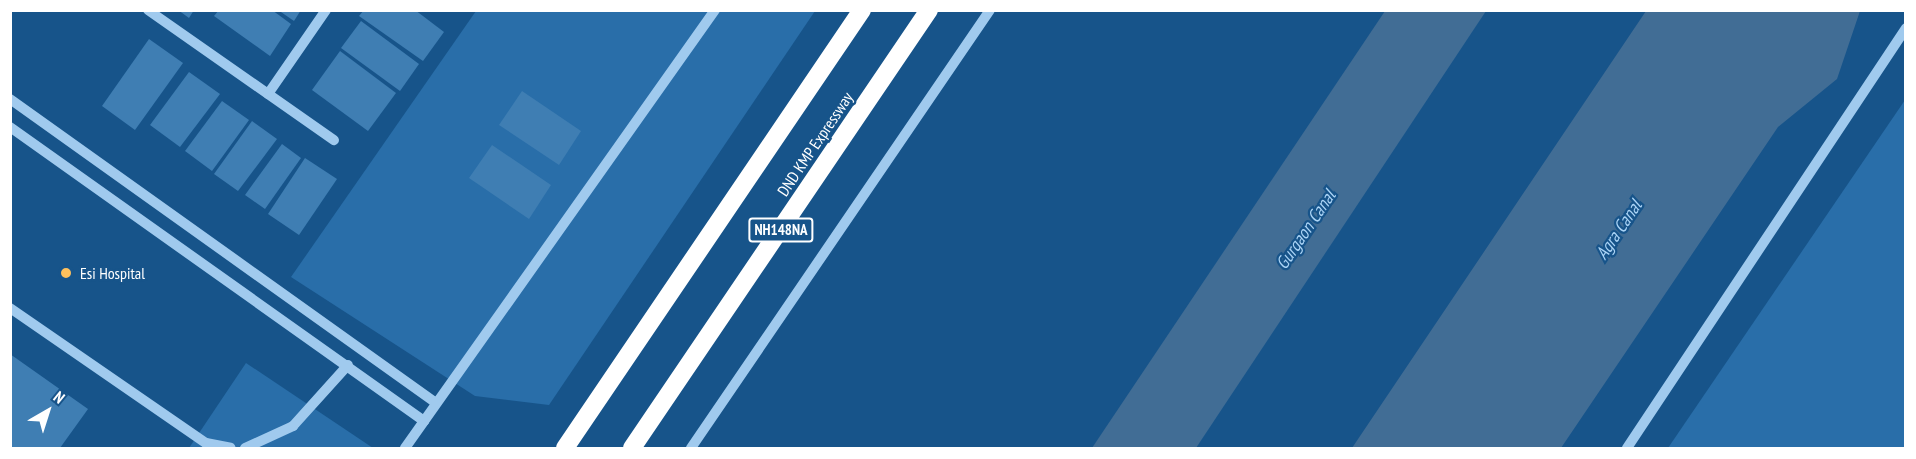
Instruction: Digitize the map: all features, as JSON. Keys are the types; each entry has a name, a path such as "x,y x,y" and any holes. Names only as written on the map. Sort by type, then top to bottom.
{"highway":[{"name":"NH148NA","path":"565,448 862,10"},
{"name":"DND KMP Expressway","path":"632,448 929,10"}],"street":[{"path":"148,10 334,140"},
{"path":"268,94 326,10"},
{"path":"405,448 715,10"},
{"path":"691,448 990,10"},
{"path":"1627,448 1905,28"},
{"path":"10,99 436,403"},
{"path":"10,127 424,421"},
{"path":"10,308 206,443 231,448"},
{"path":"245,448 293,426 348,365"}],"shaded area":[{"path":"476,11 815,11 549,405 475,396 291,277"},
{"path":"1905,100 1905,448 1668,448"},
{"path":"246,363 373,448 189,448"}],"water":[{"name":"Gurgaon Canal","path":"1385,11 1486,11 1196,448 1092,448"},
{"name":"Agra Canal","path":"1646,11 1860,11 1837,79 1778,127 1561,448 1352,448"}],"building":[{"path":"178,10 194,10 189,18"},
{"path":"219,10 272,10 291,24 270,56 214,16"},
{"path":"278,10 301,10 294,21"},
{"path":"364,10 415,10 444,32 423,61 359,16"},
{"path":"361,21 419,64 400,91 341,48"},
{"path":"149,39 183,63 135,130 102,106"},
{"path":"340,51 396,93 368,131 312,90"},
{"path":"189,72 220,94 180,147 150,125"},
{"path":"522,91 581,131 559,165 499,125"},
{"path":"222,101 249,120 212,171 185,151"},
{"path":"252,121 277,139 238,191 214,174"},
{"path":"282,144 301,158 265,209 245,195"},
{"path":"492,145 551,185 529,219 469,178"},
{"path":"305,158 337,179 299,235 268,214"},
{"path":"10,354 88,409 60,448 10,448"}],"place":[{"name":"Esi Hospital","path":"66,273"}]}
